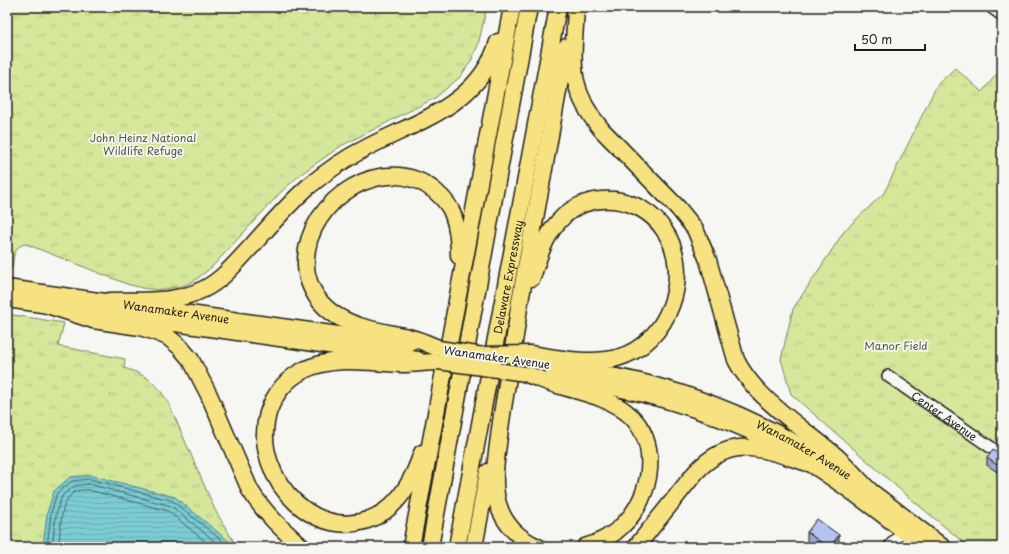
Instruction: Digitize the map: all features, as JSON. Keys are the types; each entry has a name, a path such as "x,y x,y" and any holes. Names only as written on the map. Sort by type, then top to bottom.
{"highway":[{"path":"109,301 174,299 202,290 217,281 237,262 295,199 322,175 350,156 442,110 466,94 484,72 494,54 506,7"},
{"path":"411,547 512,7"},
{"path":"430,547 529,7"},
{"name":"Delaware Expressway","path":"457,547 558,7"},
{"path":"474,547 491,456 502,410 516,335 519,307 575,7"},
{"path":"575,7 573,60 575,79 583,102 591,116 602,130 678,208 695,229 708,260 736,360 743,374 765,398 838,458 869,490"},
{"path":"439,355 410,337 372,330 342,319 330,311 316,296 306,273 306,254 311,233 320,215 334,200 349,189 366,181 384,177 399,176 413,180 426,185 437,193 450,208 458,229 459,256 454,319"},
{"path":"485,355 528,363 608,360 630,353 650,339 668,314 674,300 676,285 677,269 675,254 671,241 661,225 651,215 639,207 627,202 615,200 590,202 578,206 568,213 552,230 542,250 516,335"},
{"path":"47,305 93,320 146,328 168,337 180,347 191,360 209,395 250,490 269,516 302,547"},
{"path":"438,404 421,456 407,486 392,506 371,519 355,523 339,524 311,514 291,499 280,485 271,468 266,449 265,430 267,419 270,408 278,393 283,386 296,375 311,367 328,363 364,361 403,364 439,355"},
{"path":"528,363 562,387 588,393 615,405 631,416 639,426 648,448 649,468 647,482 639,502 628,520 604,539 585,547"},
{"path":"502,410 494,481 497,502 503,517 511,529 526,541 538,547"},
{"path":"636,547 695,473 706,462 719,453 734,448 755,448 808,464"}],"main road":[{"name":"Wanamaker Avenue","path":"7,287 109,301 439,355 485,355"},
{"name":"Wanamaker Avenue","path":"7,300 439,355 528,363 593,371 668,388 702,399 751,419 797,442 825,459 869,490 944,547"},
{"name":"Wanamaker Avenue","path":"528,363 610,387 666,400 746,430 808,464 855,495 923,547"}],"street":[{"path":"992,7 1002,15"},
{"name":"Center Avenue","path":"888,376 1002,455"},
{"path":"889,547 903,531"}],"green space":[{"name":"John Heinz National Wildlife Refuge","path":"7,7 487,7 478,45 471,61 460,77 435,98 341,146 301,174 280,193 212,267 194,281 183,286 156,290 127,284 26,244 22,245 16,250 12,268 7,267"},
{"name":"Manor Field","path":"955,68 982,92 1002,69 1002,547 969,547 905,494 791,394 781,359 793,309 845,230 884,193 937,85"},
{"path":"7,314 64,323 58,346 125,359 124,368 145,377 156,385 169,404 215,510 237,547 7,547"}],"water":[{"path":"90,475 175,497 236,547 43,547 47,513 54,491 70,477"}],"building":[{"path":"993,450 1002,456 1002,464 1000,467 987,458"},
{"path":"817,519 839,535 830,547 827,547 807,532"}]}
